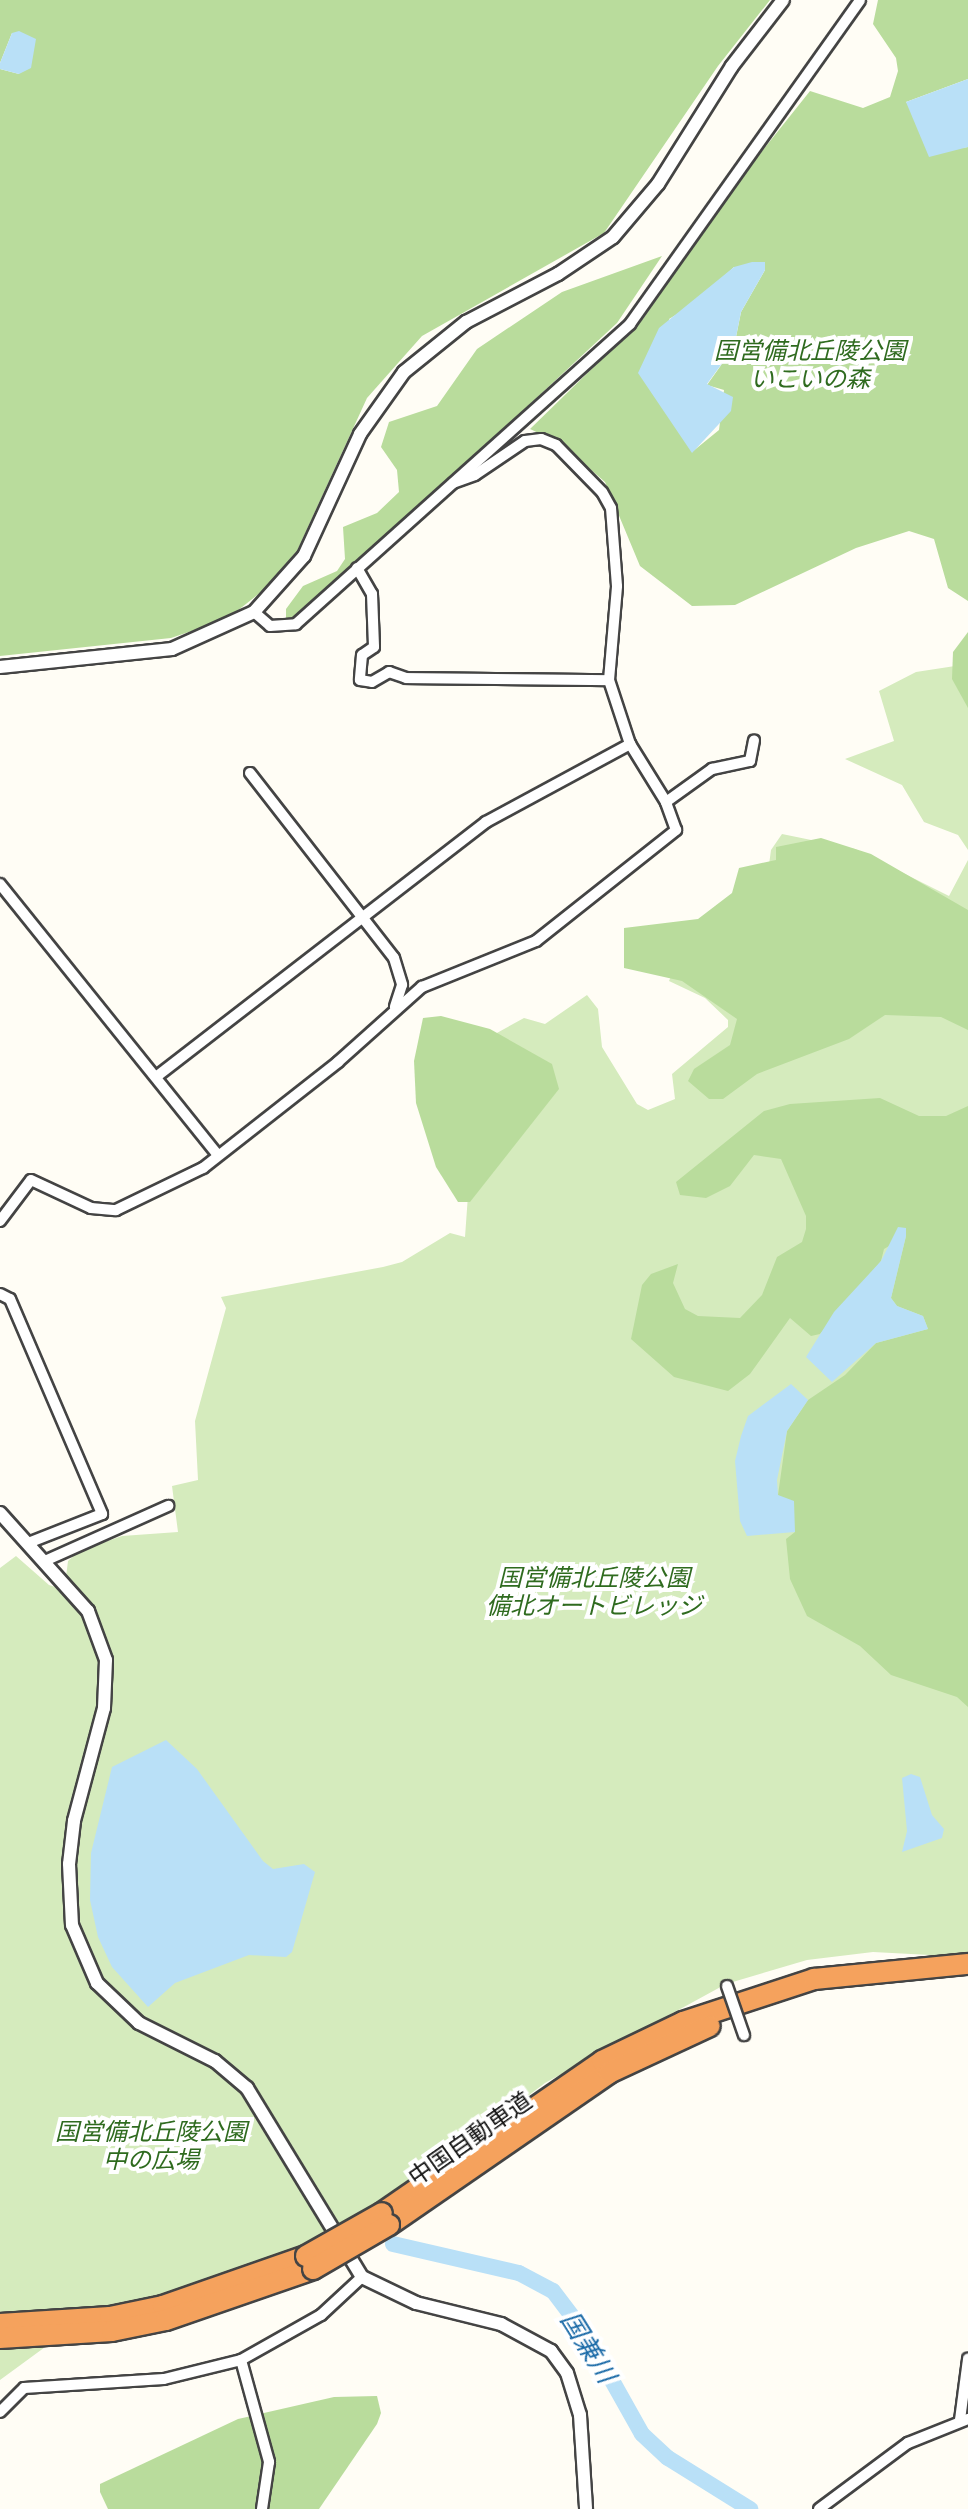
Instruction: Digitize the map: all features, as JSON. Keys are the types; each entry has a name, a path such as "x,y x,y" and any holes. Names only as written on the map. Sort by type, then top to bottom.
{"highway":[{"name":"中国自動車道","path":"385,2219 589,2069 683,2022 814,1979 968,1964"},
{"name":"中国自動車道","path":"0,2338 112,2331 166,2320 310,2263 385,2219 596,2081 687,2035 817,1993 968,1978"},
{"name":"中国自動車道","path":"0,2324 110,2317 163,2306 310,2263"}],"street":[{"path":"0,667 172,649 200,640 254,612 304,556 360,434 404,372 466,322 558,274 613,237 658,184 732,66 783,0"},
{"path":"254,612 270,626 289,627 630,324 860,0"},
{"path":"0,1221 31,1180 91,1208 116,1210 187,1177 338,1062 422,987 510,955 554,928 676,830 666,802 630,744 609,680 617,586 611,508 602,492 556,445 541,439 525,441 475,475 453,483"},
{"path":"357,568 372,594 374,647 362,655 360,680 372,682 389,672 416,679 609,680"},
{"path":"666,802 712,769 750,761 754,740"},
{"path":"156,1077 486,822 630,744"},
{"path":"250,773 401,971 402,992 392,1013"},
{"path":"0,884 217,1154"},
{"path":"0,1294 10,1299 102,1514 28,1543"},
{"path":"47,1560 168,1506"},
{"path":"0,1513 47,1560 88,1611 106,1660 104,1708 70,1840 68,1907 85,1963 97,1983 139,2023 215,2061 247,2088 362,2277 416,2303 501,2324 551,2351 567,2373 580,2415 586,2509"},
{"path":"727,1986 744,2035"},
{"path":"0,2412 24,2388 164,2379 241,2360 321,2315 362,2277"},
{"path":"819,2509 908,2443 964,2420 968,2359"},
{"path":"241,2360 269,2462 262,2509"}],"green space":[{"path":"0,0 770,0 718,66 604,233 422,336 367,398 297,551 261,592 227,619 171,638 0,656 0,69 19,74 12,33 0,63"},
{"name":"国営備北丘陵公園 いこいの森","path":"878,0 968,0 968,79 906,102 947,150 968,147 968,601 948,588 934,539 909,531 856,548 735,605 692,606 640,566 605,482 560,443 530,429 643,319 719,205 810,91 863,108 890,97 898,71 896,58 873,24","holes":["734,267 765,270 741,312 734,347 707,385 724,390 719,430 692,452 669,319 694,304"]},
{"path":"662,256 617,323 345,576 286,623 286,609 303,586 337,571 345,559 343,527 377,513 399,492 397,470 381,447 389,422 437,406 477,349 562,292"},
{"path":"968,632 968,708 952,679 953,652"},
{"path":"968,664 968,850 958,835 924,822 902,785 845,759 894,741 879,691 916,672"},
{"name":"国営備北丘陵公園 備北オートビレッジ","path":"782,834 855,849 949,896 968,860 968,1957 873,1952 807,1960 726,1984 545,2083 415,2181 304,2250 164,2299 93,2312 0,2380 0,1568 16,1556 49,1585 80,1595 66,1577 68,1561 79,1551 122,1536 178,1532 172,1486 198,1480 195,1421 226,1308 221,1297 383,1267 402,1262 450,1233 465,1237 470,1167 466,1050 524,1018 545,1024 587,995 598,1009 602,1047 637,1104 648,1110 675,1099 672,1074 728,1027 728,1020 705,998 669,981 674,969 768,872 771,850"},
{"path":"821,838 871,854 968,910 968,1030 941,1017 885,1015 849,1039 757,1074 723,1099 709,1099 688,1081 694,1069 730,1045 737,1019 682,981 624,968 624,928 698,919 732,893 739,868 776,860 776,847"},
{"path":"441,1016 490,1029 552,1064 559,1089 470,1202 458,1202 436,1167 416,1103 414,1061 423,1018"},
{"path":"880,1098 919,1116 946,1116 968,1106 968,1707 957,1697 891,1675 860,1646 807,1616 790,1579 786,1539 795,1532 778,1495 787,1431 808,1400 845,1375 876,1343 928,1329 923,1316 897,1306 891,1298 906,1236 884,1249 881,1261 820,1334 811,1336 790,1318 750,1374 728,1391 674,1377 631,1339 642,1285 651,1274 678,1264 673,1283 685,1309 698,1316 740,1318 762,1295 777,1257 802,1242 806,1229 806,1216 781,1159 754,1155 730,1186 706,1198 680,1195 676,1182 764,1111 790,1104"},
{"path":"377,2396 381,2413 377,2424 319,2509 108,2509 100,2492 100,2484 238,2419 334,2397"}],"water":[{"path":"19,31 36,39 31,68 19,74 0,69 0,63 12,33"},
{"path":"968,79 968,147 929,157 906,102"},
{"path":"765,262 765,270 741,312 734,347 707,384 733,397 731,411 692,453 638,373 659,328 734,267"},
{"path":"898,1227 906,1228 906,1236 891,1298 897,1306 923,1316 928,1329 876,1343 832,1382 806,1357 834,1312 881,1261"},
{"path":"791,1384 808,1400 787,1431 777,1480 778,1495 794,1501 795,1532 747,1536 740,1521 735,1461 741,1436 748,1416"},
{"path":"166,1740 197,1769 263,1861 273,1869 304,1864 315,1872 292,1952 286,1957 249,1955 175,1983 148,2007 112,1967 98,1937 90,1900 91,1853 112,1767"},
{"path":"911,1774 920,1777 932,1815 944,1829 942,1838 902,1852 907,1831 902,1778"}],"waterway":[{"name":"国兼川","path":"393,2244 519,2273 553,2291 587,2336 642,2434 668,2458 750,2509"}],"park label":[{"name":"国営備北丘陵公園 中の広場","path":"151,2144"}]}
